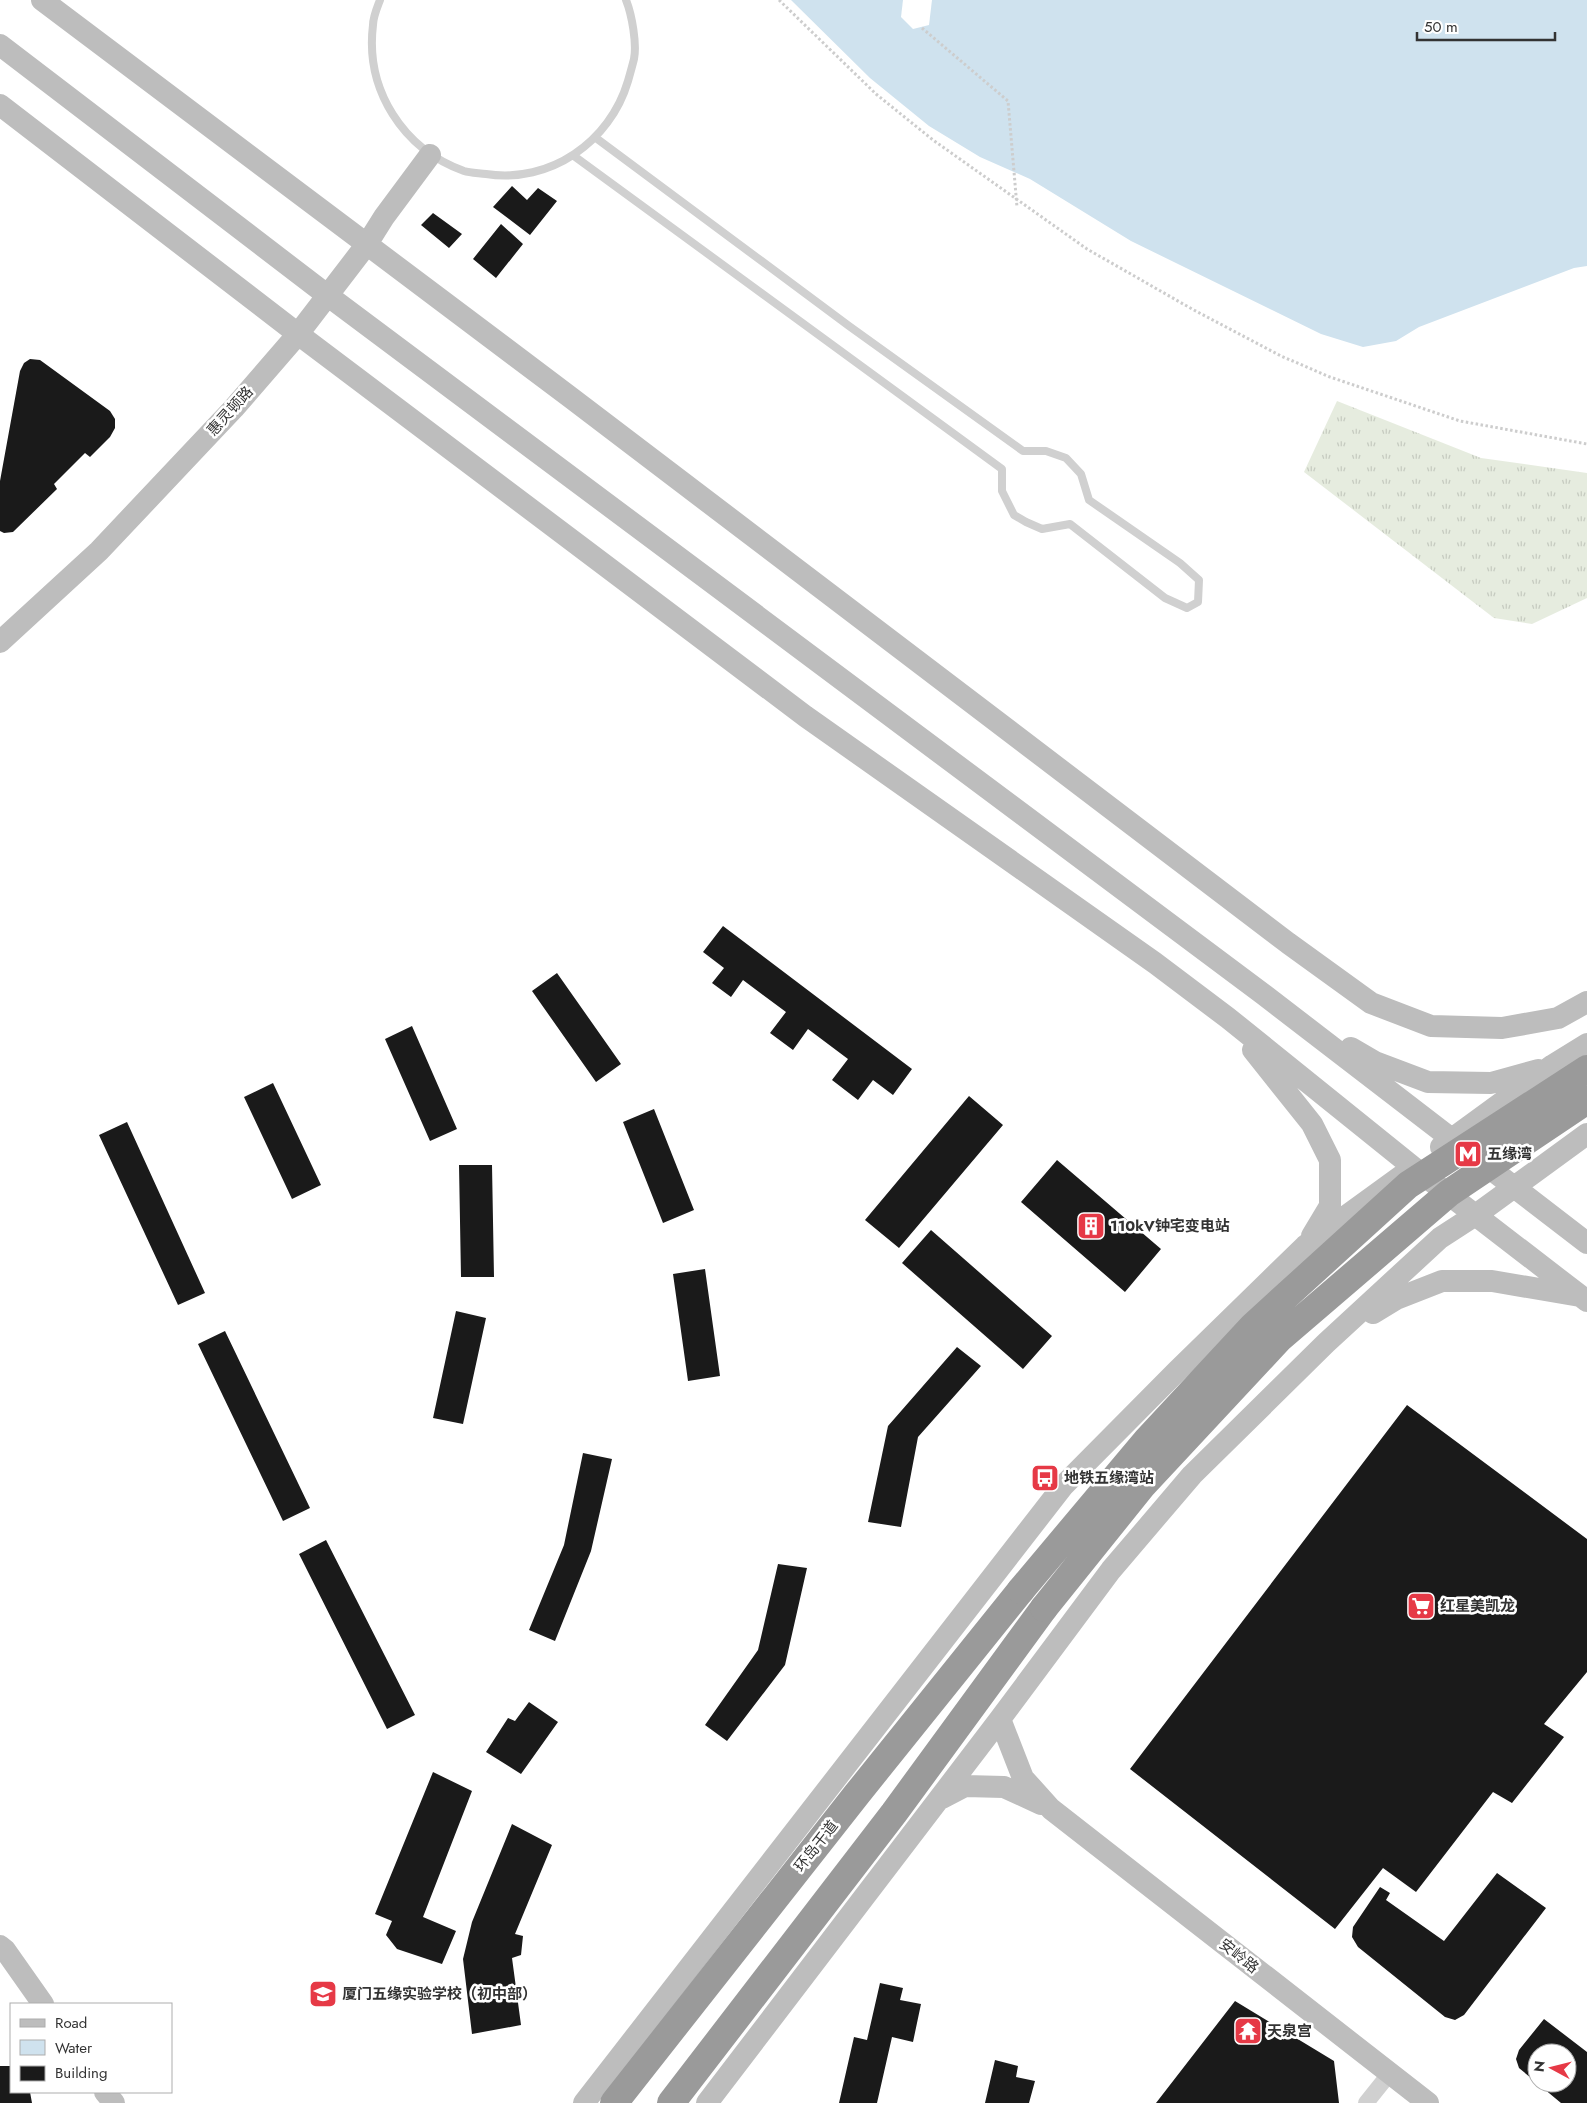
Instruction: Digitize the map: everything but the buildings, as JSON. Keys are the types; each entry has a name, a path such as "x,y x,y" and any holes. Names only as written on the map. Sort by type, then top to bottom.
{"highway":[{"name":"环岛干道","path":"614,2103 857,1794 1021,1590 1147,1440 1253,1326 1408,1185 1587,1069"},
{"path":"671,2103 894,1813 1044,1608 1142,1486 1279,1339 1450,1193 1587,1100"}],"main road":[{"path":"42,0 1371,1004 1431,1026 1502,1028 1558,1018 1587,1002"},
{"path":"0,45 327,295 1263,994 1587,1243"},
{"path":"0,105 298,334 805,716 1155,963 1228,1018 1413,1167 1477,1214 1584,1298"},
{"name":"惠灵顿路","path":"0,642 99,551 234,408 298,334 367,244 384,217 430,155"},
{"path":"1263,994 1375,1062 1428,1082 1491,1082 1553,1065"},
{"path":"1228,1018 1312,1124 1330,1160 1330,1206 1305,1246"},
{"path":"584,2103 1063,1486 1305,1246 1553,1065 1587,1044"},
{"path":"706,2103 939,1800 1111,1570 1192,1475 1326,1343 1440,1238 1477,1214 1587,1134"},
{"path":"1326,1343 1396,1299 1442,1281 1492,1281 1584,1298"},
{"path":"1000,1719 1023,1778 1050,1808"},
{"path":"939,1800 965,1786 1004,1787 1050,1808"},
{"name":"安岭路","path":"1050,1808 1428,2103"},
{"path":"0,1946 5,1950 42,2003"},
{"path":"106,2093 114,2103"}],"street":[{"path":"1366,2103 1390,2073"}],"lane":[{"path":"380,0 372,24 372,62 382,98 402,130 430,155 465,171 502,177 539,172 574,156 596,138 622,101 634,58 631,13 626,0"},
{"path":"574,156 1002,469 1002,490 1014,515 1042,528 1070,524 1165,598 1187,608 1198,602 1199,580 1180,563 1089,500 1081,474 1066,458 1046,451 1023,451 849,326 596,138"}],"path":[{"path":"779,0 876,94 933,140 1087,249 1192,309 1281,356 1330,377 1460,422 1587,444"},
{"path":"922,28 1008,101 1017,207"}],"green space":[{"path":"1337,401 1481,458 1587,473 1587,598 1532,624 1494,618 1304,472"}],"water":[{"path":"791,0 1587,0 1587,266 1574,268 1419,327 1396,341 1363,347 1321,334 1131,241 1030,179 980,157 929,126 870,78"}],"pier":[{"path":"903,0 932,0 929,25 913,29 901,17"}],"place":[{"name":"五缘湾","path":"1468,1154"},
{"name":"110kV钟宅变电站","path":"1091,1226"},
{"name":"地铁五缘湾站","path":"1045,1478"},
{"name":"红星美凯龙","path":"1421,1606"},
{"name":"厦门五缘实验学校（初中部）","path":"323,1994"},
{"name":"天泉宫","path":"1248,2031"}]}
